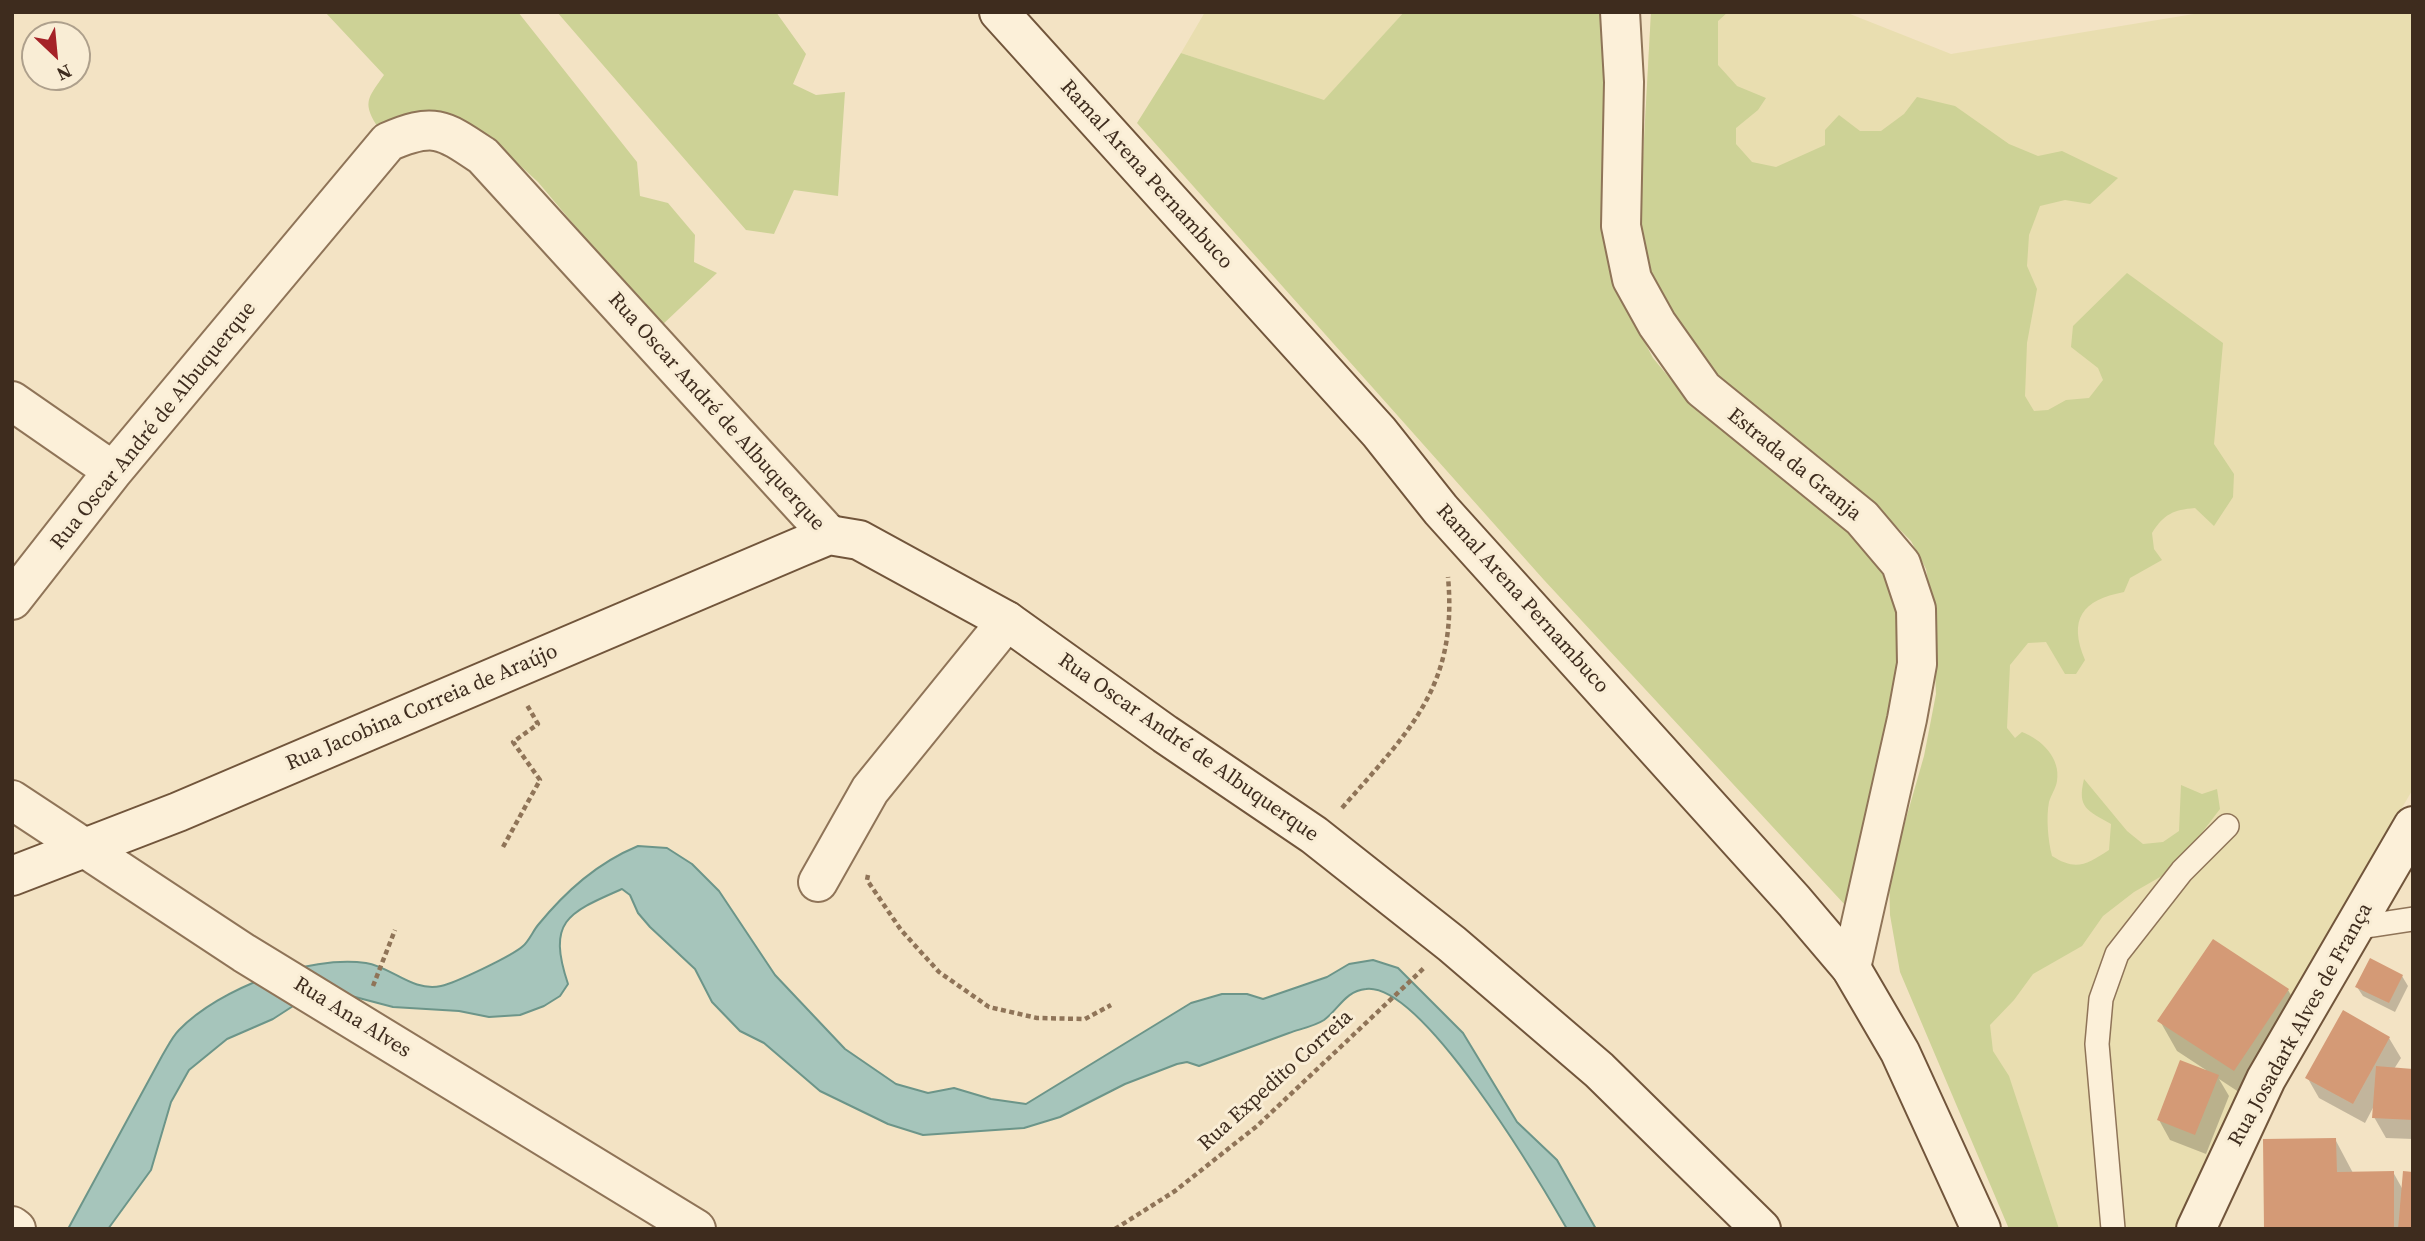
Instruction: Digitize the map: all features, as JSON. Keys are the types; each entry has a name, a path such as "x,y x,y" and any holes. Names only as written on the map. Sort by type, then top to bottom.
{"street":[{"name":"Ramal Arena Pernambuco","path":"999,12 1378,432 1441,510 1794,901 1851,968 1900,1052 1981,1229"},
{"name":"Estrada da Granja","path":"1620,12 1624,82 1620,226 1632,279 1657,324 1703,389 1862,518 1901,564 1916,609 1917,664 1851,968"},
{"name":"Rua Oscar André de Albuquerque","path":"12,600 113,471 388,142 416,130 449,132 483,156 829,536 859,540 1007,621 1165,734 1314,835 1452,944 1600,1070 1761,1229"},
{"path":"12,401 113,471"},
{"name":"Rua Jacobina Correia de Araújo","path":"12,876 82,846 178,812 829,536"},
{"path":"818,882 870,790 1007,621"},
{"name":"Rua Ana Alves","path":"12,800 244,953 696,1229"},
{"name":"Rua Josadark Alves de França","path":"2196,1229 2266,1079 2413,826"}],"lane":[{"path":"2113,1229 2097,1044 2101,999 2117,954 2182,870 2227,826"},
{"path":"2354,928 2413,919"}],"path":[{"path":"1314,835 1397,745 1433,692 1446,649 1449,592 1441,510"},
{"path":"503,847 540,780 513,741 538,724 507,671"},
{"path":"868,867 867,880 901,930 939,972 989,1007 1037,1018 1085,1019 1111,1005"},
{"path":"368,999 396,930"},
{"name":"Rua Expedito Correia","path":"1115,1229 1175,1191 1256,1125 1418,973"}],"shaded area":[{"path":"1205,12 1404,12 1324,101 1181,53"},
{"path":"1651,12 1845,12 1951,54 2206,12 2413,12 2413,789 2296,988 2181,1229 2047,1229 1972,1031 1991,631 1640,213"}],"green space":[{"path":"325,12 518,12 637,162 640,196 668,203 695,235 694,262 717,273 660,327 538,182 489,137 379,129 370,113 369,101 384,75"},
{"path":"557,12 776,12 806,54 793,84 816,95 845,92 838,196 794,190 774,234 746,230"},
{"path":"1404,12 1603,12 1622,299 1653,358 1687,399 1869,547 1888,580 1899,611 1900,635 1891,705 1846,906 1544,580 1137,123 1181,53 1324,100"},
{"path":"1651,12 1728,12 1718,21 1718,65 1737,86 1766,98 1758,110 1736,128 1736,144 1752,162 1776,167 1825,145 1825,130 1839,115 1860,131 1881,131 1904,114 1917,97 1955,106 2009,144 2038,156 2062,151 2118,178 2090,204 2065,200 2040,206 2029,235 2027,266 2037,289 2027,343 2025,396 2034,411 2048,410 2066,400 2089,398 2103,380 2098,368 2071,347 2073,326 2127,273 2223,343 2214,444 2234,474 2233,497 2214,526 2195,508 2175,512 2161,521 2152,533 2154,549 2162,560 2130,578 2124,592 2098,600 2082,614 2078,633 2085,660 2076,674 2065,674 2046,642 2028,643 2010,665 2007,728 2015,738 2022,732 2036,739 2048,750 2056,765 2057,781 2049,802 2048,815 2052,856 2075,865 2094,859 2109,850 2111,824 2090,811 2083,802 2084,779 2127,831 2143,844 2163,842 2179,831 2181,785 2202,794 2217,789 2220,809 2174,869 2134,892 2103,916 2082,946 2033,974 2014,1000 1990,1025 1993,1051 2009,1076 2059,1229 2009,1229 1900,972 1890,915 1889,878 1924,756 1936,694 1932,604 1926,569 1911,541 1888,518 1750,416 1667,316 1646,261 1640,213"}],"water":[{"path":"638,846 667,848 692,864 719,891 775,975 845,1049 896,1084 928,1093 954,1088 991,1099 1026,1104 1191,1003 1222,994 1247,994 1263,999 1327,977 1349,964 1373,960 1398,968 1463,1033 1517,1122 1557,1160 1596,1229 1567,1229 1506,1131 1447,1049 1417,1017 1390,995 1366,989 1359,990 1316,1024 1199,1066 1187,1062 1177,1064 1125,1084 1060,1117 1024,1128 923,1135 888,1124 820,1091 764,1043 740,1031 712,1002 695,969 650,927 638,913 630,895 622,889 587,905 566,922 561,933 560,946 568,984 560,996 544,1006 520,1015 489,1017 459,1011 393,1007 321,988 273,1019 227,1039 189,1070 171,1102 151,1170 108,1229 68,1229 170,1043 179,1030 196,1015 241,988 266,978 318,964 366,963 421,986 448,984 517,950 583,879"}],"building":[{"path":"2213,939 2289,989 2234,1071 2157,1021"},
{"path":"2370,958 2403,975 2389,1003 2355,987"},
{"path":"2343,1010 2390,1037 2353,1104 2305,1078"},
{"path":"2180,1060 2219,1075 2195,1135 2157,1120"},
{"path":"2376,1066 2413,1069 2413,1120 2372,1118"},
{"path":"2336,1138 2337,1172 2394,1171 2394,1229 2264,1229 2263,1139"},
{"path":"2403,1171 2413,1172 2413,1229 2398,1229"}]}
